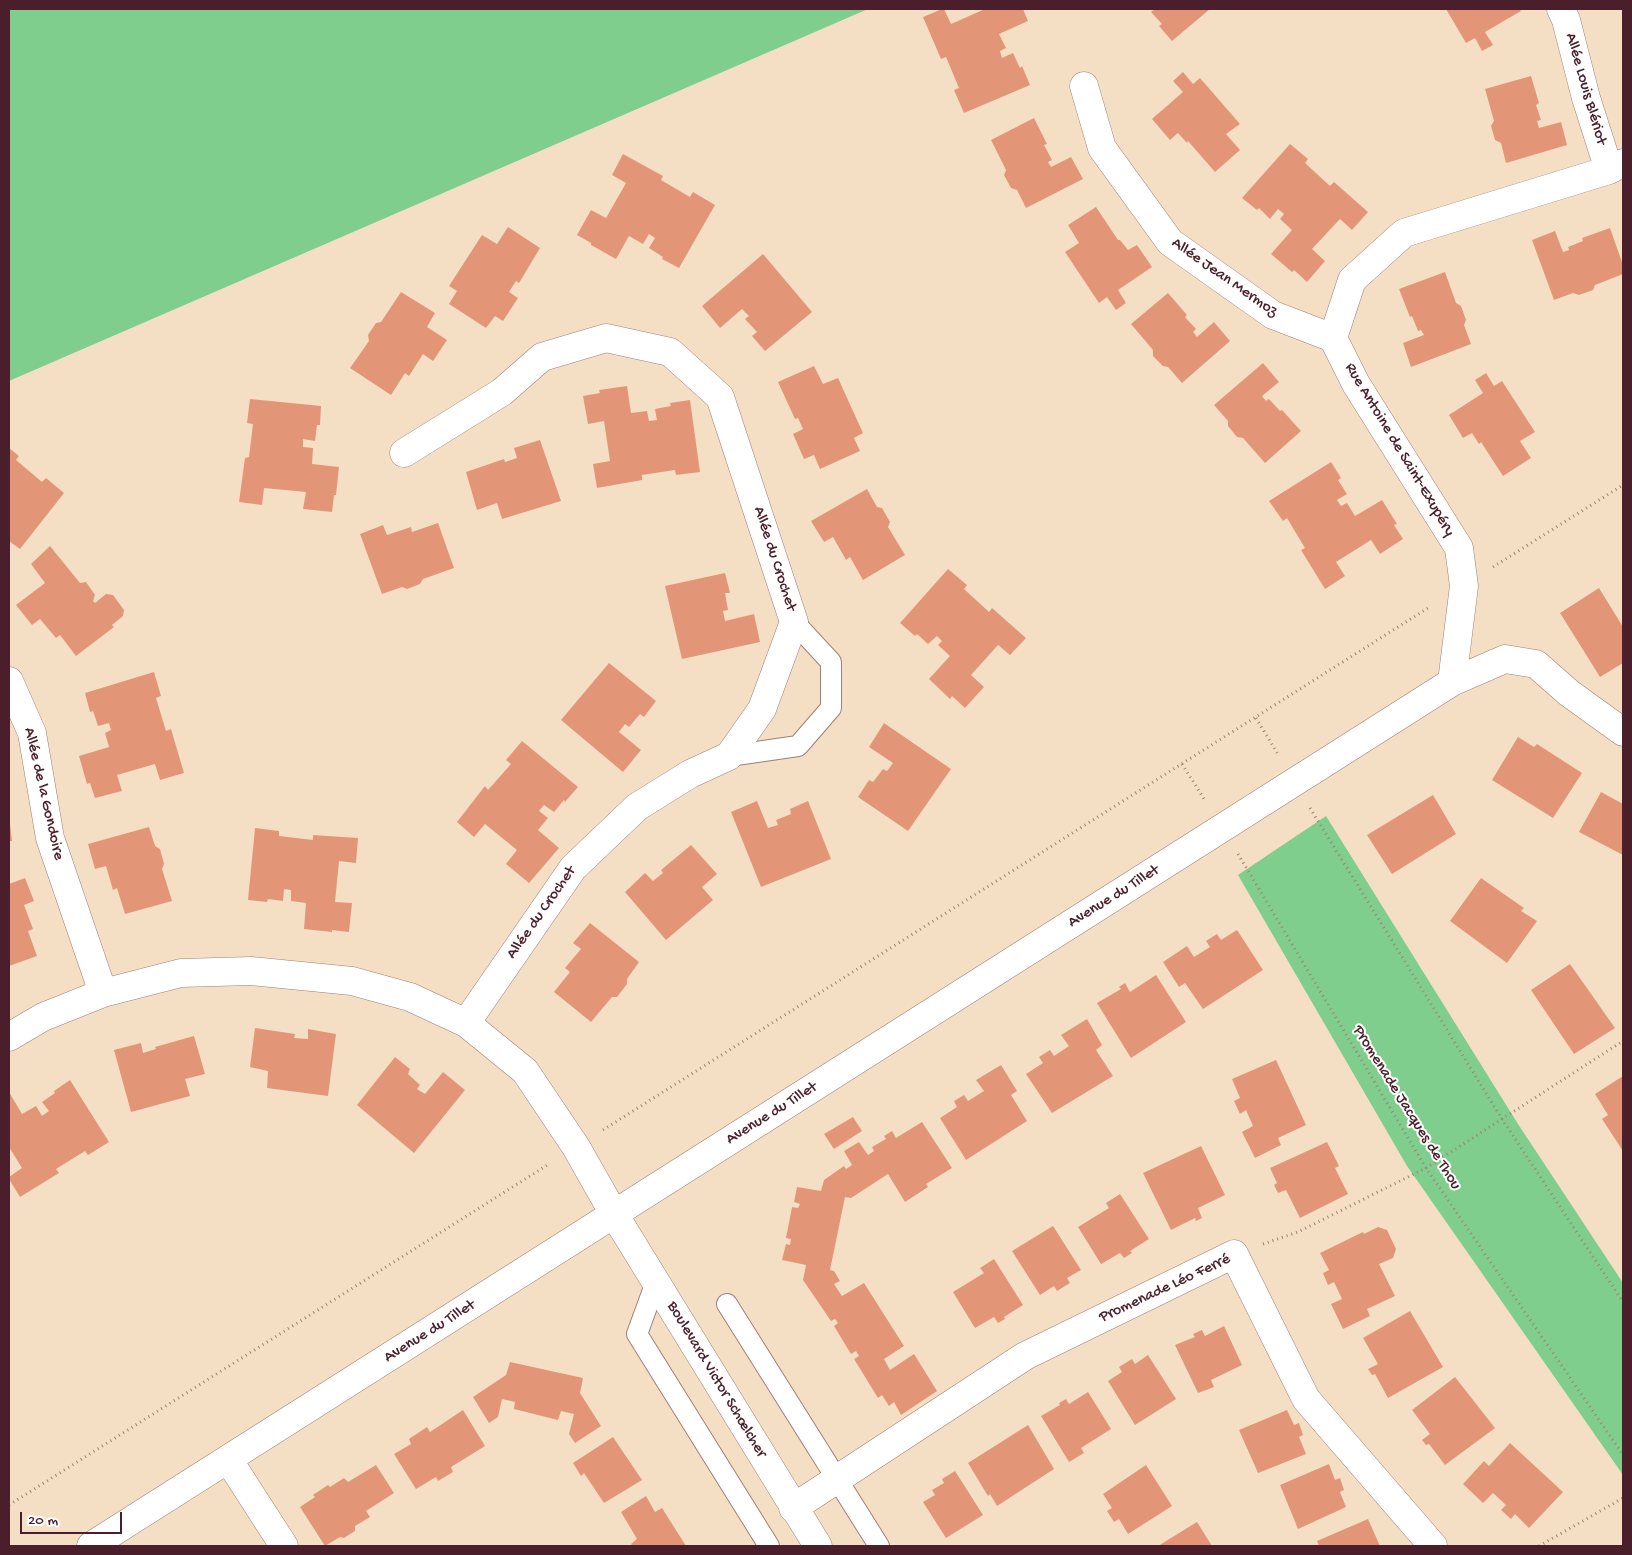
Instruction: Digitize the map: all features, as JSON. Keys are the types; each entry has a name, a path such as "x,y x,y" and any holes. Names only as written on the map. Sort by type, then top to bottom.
{"street":[{"name":"Allée Louis Blériot","path":"1561,9 1566,20 1586,98 1616,166"},
{"name":"Allée Jean Mermoz","path":"1084,86 1102,148 1170,242 1273,316 1333,338"},
{"path":"1333,338 1352,280 1404,233 1616,166"},
{"name":"Allée du Crochet","path":"404,453 502,392 542,357 606,338 670,352 720,396 794,622 762,709 729,756 690,774 636,807 573,868 466,1023"},
{"name":"Rue Antoine de Saint-Exupéry","path":"1333,338 1356,384 1459,548 1464,586 1452,682"},
{"name":"Avenue du Tillet","path":"91,1546 1452,682 1505,659 1536,664 1570,693 1623,732"},
{"name":"Allée de la Gondoire","path":"9,681 32,732 50,838 103,992"},
{"name":"Boulevard Victor Schœlcher","path":"9,1037 43,1017 103,992 181,973 251,971 352,981 410,997 466,1023 525,1071 576,1147 614,1214 818,1546"},
{"name":"Promenade Léo Ferré","path":"794,1508 1025,1356 1234,1254 1306,1399 1433,1546"},
{"path":"228,1459 284,1546"}],"lane":[{"path":"729,756 798,746 831,708 831,662 794,622"},
{"path":"656,1282 636,1334 769,1546"},
{"path":"727,1304 879,1546"}],"path":[{"path":"9,1506 1623,485"},
{"path":"1256,718 1502,1119 1623,1302"},
{"name":"Promenade Jacques de Thou","path":"1182,764 1426,1168 1623,1455"},
{"path":"1234,1254 1298,1232 1426,1168 1623,1041"},
{"path":"1539,1546 1623,1498"}],"green space":[{"path":"9,9 868,9 9,381"},
{"path":"1326,816 1518,1124 1623,1283 1623,1475 1407,1166 1238,875"}],"building":[{"path":"944,9 951,24 985,9 1023,9 1028,21 999,34 1006,48 1000,51 1002,58 1013,53 1020,68 1022,66 1030,85 964,113 954,90 959,88 946,57 941,59 923,17"},
{"path":"1155,9 1210,9 1172,41 1159,26 1162,24 1151,12"},
{"path":"1446,9 1519,9 1521,11 1485,32 1493,45 1482,51 1475,38 1466,43"},
{"path":"1183,72 1193,84 1200,78 1240,124 1226,134 1240,150 1215,172 1188,141 1187,143 1178,133 1170,140 1152,119 1183,92 1173,81"},
{"path":"1531,76 1539,103 1536,105 1541,120 1537,121 1539,128 1561,122 1567,145 1506,163 1501,143 1495,140 1491,126 1494,121 1485,89"},
{"path":"1034,118 1047,144 1044,145 1052,160 1048,162 1051,167 1071,157 1083,179 1026,208 1017,190 1011,188 1004,175 1006,170 991,140"},
{"path":"1290,144 1308,159 1305,163 1330,186 1334,182 1368,212 1352,230 1340,219 1312,249 1325,261 1307,282 1271,254 1292,230 1280,219 1284,214 1278,209 1270,219 1259,208 1257,210 1242,198"},
{"path":"623,154 663,176 661,180 690,197 693,192 715,205 679,268 662,259 663,257 649,248 655,238 649,234 643,244 629,236 616,259 577,235 591,210 606,218 626,183 612,175"},
{"path":"1096,207 1118,240 1128,250 1137,245 1152,267 1118,290 1126,303 1116,310 1107,297 1099,303 1065,252 1079,243 1068,225"},
{"path":"508,227 540,248 519,283 516,281 509,292 518,298 503,321 495,316 486,328 449,304 457,291 449,286 482,235 497,244"},
{"path":"1610,228 1623,265 1623,274 1595,285 1593,290 1579,295 1573,293 1554,300 1532,240 1555,231 1563,252 1569,250 1568,247 1583,241 1582,238"},
{"path":"763,254 812,312 765,351 752,336 757,332 745,319 749,316 742,309 720,328 702,306"},
{"path":"1445,272 1456,303 1461,306 1466,320 1464,325 1471,344 1411,367 1403,343 1424,335 1421,330 1418,331 1412,316 1410,317 1399,289"},
{"path":"401,292 435,313 427,327 447,340 433,361 423,354 409,376 405,373 391,395 350,368 369,341 368,335 376,323 381,322"},
{"path":"1168,293 1187,315 1185,317 1196,329 1193,332 1197,337 1214,322 1230,341 1182,383 1168,367 1163,366 1153,356 1153,350 1131,324"},
{"path":"1263,363 1279,382 1262,396 1266,401 1269,399 1280,411 1282,410 1301,431 1265,463 1243,438 1237,437 1228,426 1228,421 1214,405"},
{"path":"814,366 823,384 838,378 863,433 854,438 860,451 820,469 814,455 804,459 793,434 803,429 798,418 795,419 778,382"},
{"path":"1486,373 1494,386 1502,381 1535,432 1520,441 1531,458 1503,476 1481,442 1479,444 1472,433 1463,438 1449,415 1483,393 1475,380"},
{"path":"627,386 631,413 647,411 649,421 657,420 655,409 671,406 670,403 690,400 700,472 676,475 675,470 642,475 642,480 597,488 593,464 610,461 604,421 588,424 583,396 600,393 599,390"},
{"path":"250,399 321,406 320,425 317,425 315,441 303,439 303,447 313,448 312,464 339,467 332,512 303,509 306,492 264,488 262,505 239,502 245,458 249,457 253,424 247,423"},
{"path":"540,440 561,501 502,519 497,503 477,510 466,472 504,459 505,462 517,458 514,448"},
{"path":"9,448 19,456 16,460 42,482 46,478 64,493 20,549 9,541"},
{"path":"1331,462 1341,478 1338,480 1347,494 1337,500 1341,506 1347,503 1355,516 1382,500 1397,524 1394,525 1403,539 1380,554 1371,540 1336,562 1345,576 1325,589 1301,550 1305,548 1287,518 1283,521 1269,501"},
{"path":"867,489 877,507 882,508 890,522 888,527 905,555 863,580 850,557 846,560 833,537 824,542 811,521"},
{"path":"438,523 454,568 423,579 420,584 407,589 402,587 382,594 360,534 383,525 387,535 411,527 412,532"},
{"path":"50,546 80,583 86,582 95,595 93,601 95,603 106,594 113,595 124,610 123,616 112,625 114,627 76,656 60,635 56,638 40,619 32,625 16,605 45,583 31,564"},
{"path":"948,569 967,585 964,589 989,612 992,608 1026,638 1010,655 998,645 971,675 984,687 965,708 952,696 950,699 929,679 950,656 938,645 942,641 937,636 928,644 900,623"},
{"path":"725,573 730,593 725,593 728,610 723,611 725,621 754,614 760,642 682,659 665,586"},
{"path":"1599,588 1623,627 1623,663 1600,677 1560,613"},
{"path":"609,663 656,701 644,717 640,714 629,727 625,724 619,732 641,750 623,772 561,720"},
{"path":"154,672 161,696 156,698 166,731 171,729 184,773 160,780 155,764 117,775 122,791 95,798 90,783 87,784 79,756 109,747 105,733 111,730 109,723 98,726 93,711 90,712 85,693"},
{"path":"884,723 951,769 908,831 858,797 869,780 873,782 883,769 887,771 893,763 869,747"},
{"path":"1518,737 1534,747 1537,744 1582,773 1553,818 1492,780"},
{"path":"522,741 578,787 554,812 544,805 539,811 548,818 538,830 559,848 529,883 506,864 517,850 485,824 474,837 457,822 485,786 488,790 511,764 506,760"},
{"path":"1601,792 1623,804 1623,855 1579,832"},
{"path":"1433,795 1456,834 1392,874 1367,835"},
{"path":"757,801 768,828 778,825 776,820 791,814 790,809 808,801 831,859 761,887 731,812"},
{"path":"10,824 12,841 9,841"},
{"path":"149,827 155,846 160,849 164,864 162,869 172,901 125,914 117,888 113,890 106,866 95,869 88,844"},
{"path":"255,828 279,831 279,836 313,840 313,835 358,838 356,863 339,861 335,902 352,903 349,932 304,929 306,903 291,901 291,890 284,889 283,901 268,899 267,902 248,900"},
{"path":"691,845 717,874 702,887 713,900 666,940 625,892 645,873 653,881 663,873 661,870"},
{"path":"25,878 34,901 24,905 33,929 28,931 37,956 9,966 9,884"},
{"path":"1481,878 1524,908 1521,911 1537,921 1507,963 1450,921"},
{"path":"590,923 639,962 627,979 627,984 617,997 612,997 591,1022 554,992 570,972 565,968 581,949 573,943"},
{"path":"1237,930 1263,970 1203,1009 1185,983 1179,987 1163,962 1187,946 1194,957 1210,947 1206,941 1217,934 1221,940"},
{"path":"1570,964 1615,1028 1574,1054 1531,990"},
{"path":"1156,975 1186,1022 1131,1058 1097,1003 1121,989 1119,987 1125,983 1130,992"},
{"path":"1087,1019 1102,1045 1096,1050 1113,1076 1052,1113 1026,1074 1043,1063 1039,1057 1050,1050 1054,1056 1069,1046 1061,1035"},
{"path":"255,1028 295,1034 294,1038 308,1039 308,1029 336,1034 328,1096 267,1088 268,1071 250,1067"},
{"path":"194,1036 205,1074 185,1079 190,1096 131,1112 114,1050 141,1043 143,1053 156,1049 155,1047"},
{"path":"395,1057 410,1069 408,1074 420,1085 417,1089 425,1094 443,1072 465,1090 414,1153 357,1105"},
{"path":"1276,1060 1306,1125 1278,1138 1281,1145 1255,1158 1242,1132 1253,1126 1246,1110 1240,1114 1234,1101 1240,1098 1232,1079"},
{"path":"1001,1065 1017,1091 1011,1095 1027,1121 966,1160 940,1118 957,1107 954,1101 964,1095 968,1101 984,1091 976,1080"},
{"path":"1623,1076 1623,1151 1602,1119 1608,1115 1595,1094"},
{"path":"70,1080 109,1142 88,1155 85,1151 56,1169 59,1173 20,1197 9,1179 9,1177 22,1168 9,1147 9,1092 22,1114 36,1106 42,1116 49,1111 42,1102"},
{"path":"853,1117 862,1131 834,1149 824,1134"},
{"path":"922,1122 952,1168 926,1184 928,1187 905,1202 888,1174 851,1198 845,1197 830,1270 834,1271 840,1281 834,1284 842,1296 864,1283 904,1346 884,1359 890,1370 914,1354 937,1391 901,1415 894,1402 889,1406 882,1395 878,1398 854,1359 859,1356 856,1351 851,1354 834,1326 838,1323 835,1319 831,1321 803,1280 806,1265 782,1260 786,1244 790,1245 791,1239 786,1238 792,1207 798,1208 800,1204 794,1202 797,1187 821,1191 824,1180 844,1166 846,1169 852,1165 844,1151 859,1142 868,1155 874,1151 872,1147 886,1139 884,1136 892,1131 896,1138"},
{"path":"1327,1142 1339,1166 1335,1168 1348,1194 1300,1218 1286,1190 1278,1193 1274,1185 1277,1183 1270,1168"},
{"path":"1201,1146 1225,1195 1198,1208 1202,1218 1196,1221 1195,1218 1171,1230 1143,1173"},
{"path":"1120,1194 1149,1239 1130,1251 1132,1253 1124,1258 1120,1253 1101,1264 1078,1227 1109,1208 1106,1203"},
{"path":"1053,1226 1081,1270 1067,1278 1070,1283 1057,1291 1054,1286 1040,1295 1012,1251"},
{"path":"1378,1227 1387,1230 1396,1249 1393,1258 1379,1264 1395,1296 1367,1309 1370,1316 1343,1329 1331,1304 1342,1299 1334,1282 1328,1285 1323,1273 1329,1270 1320,1253 1363,1232 1364,1234"},
{"path":"994,1259 1023,1305 998,1323 994,1317 975,1328 953,1292 984,1273 980,1268"},
{"path":"1410,1311 1443,1367 1388,1398 1375,1374 1372,1375 1368,1369 1378,1364 1363,1338"},
{"path":"1224,1326 1242,1365 1211,1380 1214,1387 1198,1393 1175,1345 1195,1337 1193,1334 1202,1330 1205,1336"},
{"path":"1148,1355 1176,1399 1135,1425 1108,1381 1122,1372 1119,1367 1132,1359 1135,1364"},
{"path":"510,1362 583,1378 580,1393 601,1426 575,1443 569,1434 574,1414 561,1411 558,1420 514,1409 515,1402 502,1399 498,1417 489,1423 473,1397 506,1375"},
{"path":"1455,1377 1495,1428 1445,1465 1429,1444 1426,1445 1422,1440 1430,1434 1412,1410"},
{"path":"1088,1392 1111,1429 1081,1448 1084,1453 1069,1462 1041,1416 1060,1405 1059,1403 1066,1399 1069,1404"},
{"path":"463,1410 485,1446 451,1467 453,1472 438,1481 436,1477 416,1489 394,1454 411,1444 409,1439 427,1427 430,1432"},
{"path":"1287,1410 1294,1425 1299,1423 1303,1435 1299,1437 1306,1454 1258,1473 1239,1430"},
{"path":"1028,1425 1054,1469 997,1506 990,1494 988,1496 968,1463"},
{"path":"613,1437 642,1480 604,1503 584,1473 581,1476 573,1463"},
{"path":"1510,1443 1563,1492 1529,1528 1515,1514 1511,1519 1501,1510 1506,1505 1493,1493 1483,1503 1463,1484 1484,1461 1489,1466"},
{"path":"1329,1464 1335,1480 1340,1478 1344,1490 1340,1492 1346,1507 1298,1529 1280,1485"},
{"path":"376,1465 394,1493 366,1511 370,1517 355,1526 355,1531 325,1546 300,1507 328,1485 330,1487 344,1478 348,1482"},
{"path":"1146,1465 1172,1506 1128,1534 1119,1519 1114,1522 1107,1511 1112,1508 1103,1494"},
{"path":"955,1471 983,1515 946,1538 923,1502 935,1495 932,1490 944,1483 942,1479"},
{"path":"646,1496 655,1512 662,1508 686,1546 633,1546 631,1544 637,1539 621,1512"},
{"path":"1368,1519 1380,1546 1319,1546 1317,1541"},
{"path":"1197,1522 1212,1546 1158,1546"}]}
